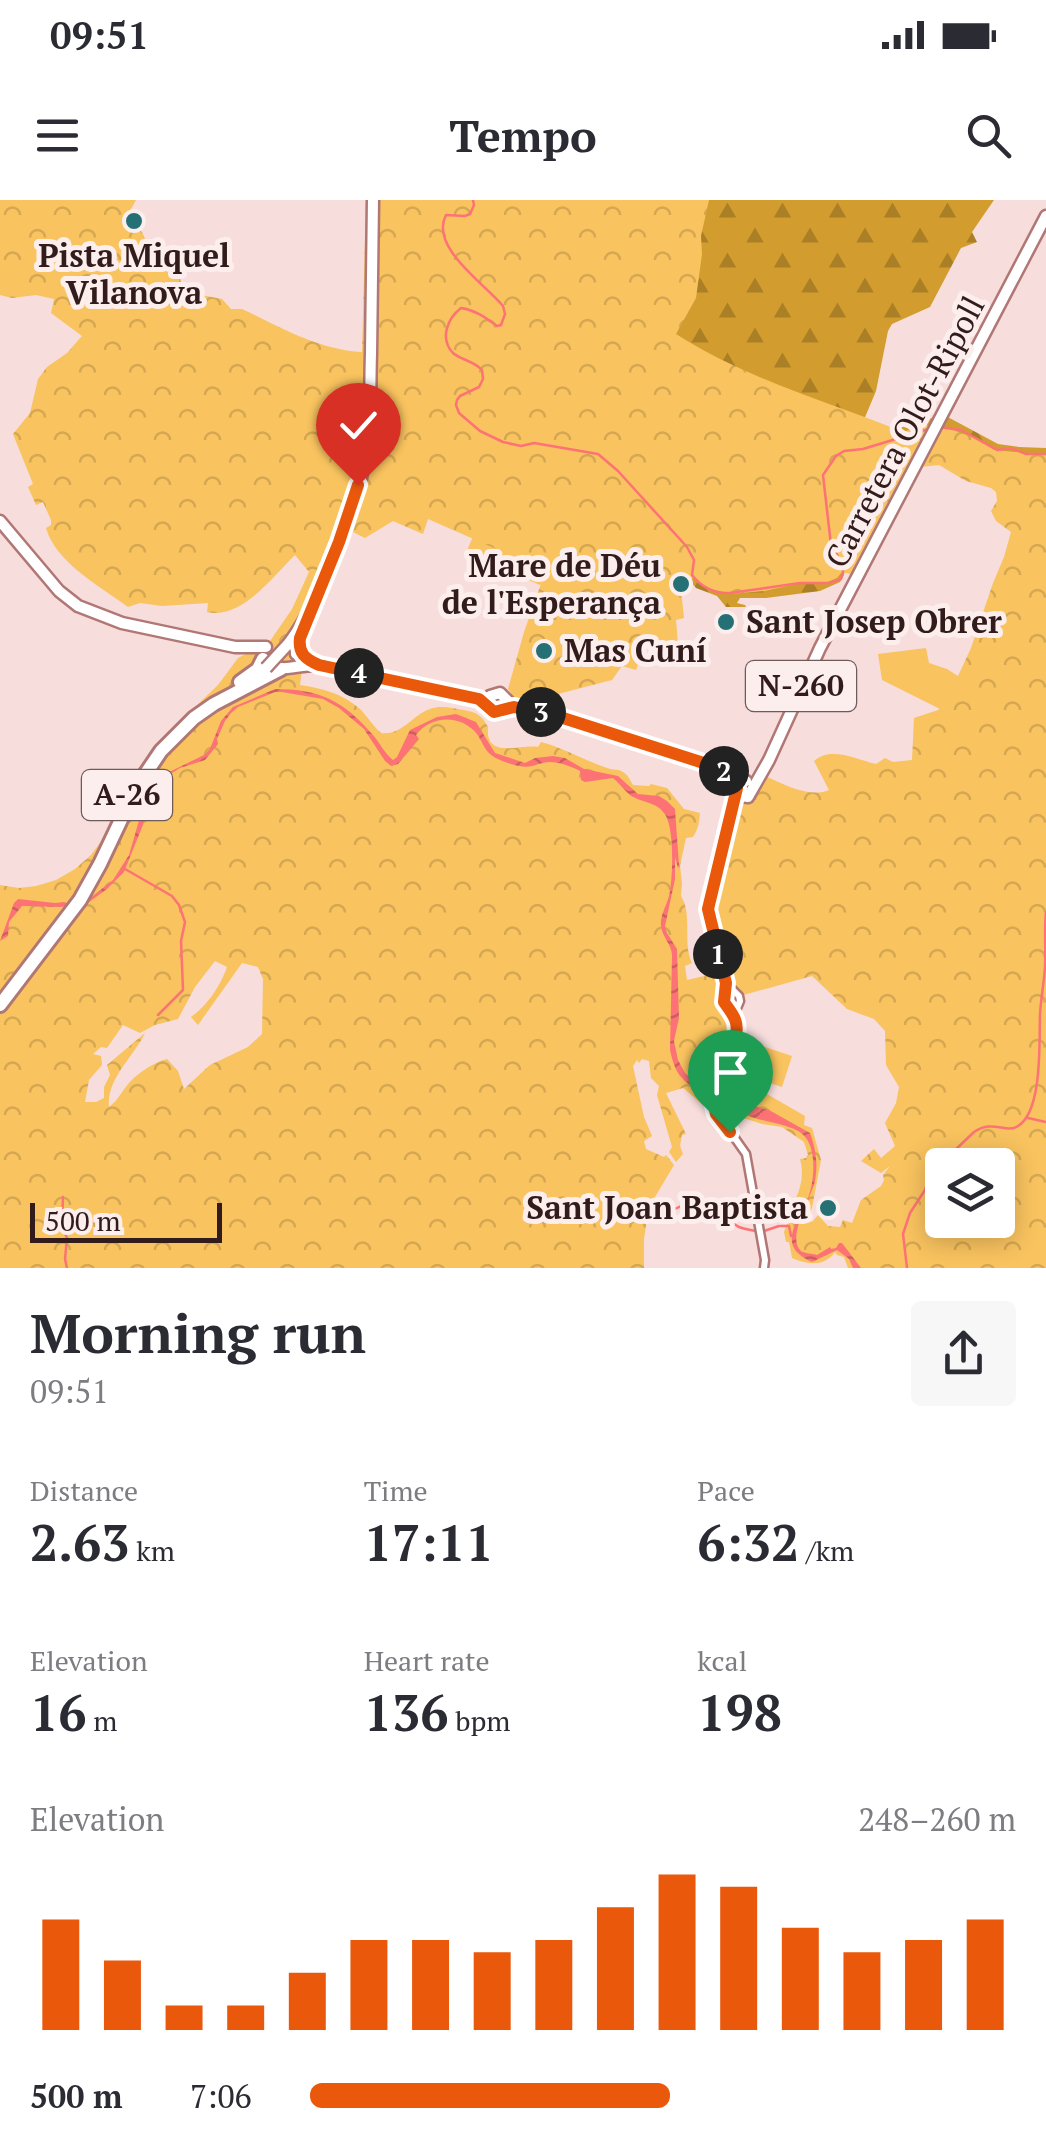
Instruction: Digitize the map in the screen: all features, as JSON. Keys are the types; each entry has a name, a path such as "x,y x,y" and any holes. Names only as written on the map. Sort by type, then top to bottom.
{"highway":[{"path":"194,716 251,675 268,653"},
{"path":"194,716 291,661"},
{"name":"A-26","path":"0,1002 84,888 143,776 194,716"}],"main road":[{"path":"291,661 334,557 358,485 368,434 373,200"},
{"name":"Carretera Olot-Ripoll","path":"745,787 771,755 809,668 1046,216"},
{"path":"0,521 74,604 116,621 291,661"},
{"path":"268,653 304,612 334,557"},
{"path":"268,653 305,618 322,584"},
{"path":"300,638 300,648 313,662"},
{"path":"268,653 270,665 313,662 485,701 494,712 509,706 563,718 705,763 723,770 745,787"},
{"name":"A-26","path":"194,716 247,682 268,653"}],"street":[{"path":"733,1007 740,999 730,994 726,983 708,909 734,807 745,787"},
{"path":"730,994 724,1002 733,1007 737,1030 714,1106 746,1154 764,1268"}],"green space":[{"path":"0,200 136,200 125,220 142,232 159,268 169,262 175,267 181,291 222,299 231,309 242,309 315,342 362,352 366,200 709,200 701,236 696,298 676,334 759,377 903,432 938,425 979,439 994,450 1046,455 1046,1268 848,1268 844,1257 835,1252 820,1263 792,1258 784,1222 800,1186 800,1159 808,1155 804,1142 782,1127 709,1110 683,1088 666,1093 686,1134 682,1135 680,1146 683,1154 676,1162 669,1152 672,1147 657,1095 659,1086 651,1078 649,1061 642,1059 633,1066 652,1136 644,1141 646,1149 666,1155 674,1165 649,1207 644,1268 0,1268 0,885 19,888 56,880 91,855 133,779 163,738 218,685 238,658 270,641 292,609 309,572 295,555 255,595 220,613 207,612 208,603 140,603 128,607 69,563 51,541 46,528 51,520 43,502 36,505 28,487 33,484 13,434 30,413 38,379 82,336 51,313 54,299 36,295 0,295","holes":["939,465 996,492 997,501 991,511 996,521 1011,532 971,648 945,704 914,718 912,760 893,762 885,758 876,764 828,754 814,761 829,790 821,792 794,788 758,773 751,779 742,779 708,921 721,972 687,980 685,966 692,963 680,866 686,838 695,834 700,813 684,809 667,788 633,785 621,771 541,742 538,747 498,747 492,744 483,720 468,711 434,708 395,731 381,733 347,699 300,685 306,640 329,591 326,590 349,530 365,538 393,521 423,534 428,519 540,568 543,578 508,689 515,700 541,706 550,696 612,680 622,666 636,670 645,644 652,640 684,650 678,644 676,620 684,618 681,590 686,591 684,582 692,578 707,588 729,594 825,583 841,573 859,578 920,467","215,961 227,967 213,995 191,1017 198,1025 242,963 258,967 263,979 262,1034 248,1047 210,1065 184,1089 178,1071 167,1059 155,1063 133,1079 109,1107 116,1077 145,1033 107,1065 110,1075 104,1098 85,1102 89,1080 102,1065 101,1056 93,1054 101,1047 107,1048 123,1025 140,1033 178,1019","812,976 847,1009 874,1019 885,1031 886,1065 899,1087 896,1103 885,1123 895,1146 881,1158 874,1149 861,1161 881,1173 890,1166 881,1186 861,1200 852,1223 843,1220 840,1227 828,1226 818,1215 812,1222 806,1218 812,1208 821,1160 812,1128 804,1125 805,1116 727,1077 741,1027 741,1005 730,1011 723,1005 728,993 740,996"]},
{"path":"445,200 994,200 972,232 977,242 961,248 930,307 892,324 876,391 863,422 889,432 944,415 998,444 1046,448 1046,461 938,438 845,569 840,582 820,591 740,598 737,603 746,607 726,607 717,596 683,579"},
{"path":"483,513 539,562 544,578 540,585 466,553"},
{"path":"926,648 929,663 972,685 954,716 882,680 878,654"},
{"path":"753,1043 792,1056 782,1087 742,1074"}],"water":[{"path":"275,689 305,691 330,699 362,723 393,760 410,730 437,717 456,714 476,722 495,753 525,763 535,758 565,758 584,769 618,776 638,794 667,801 675,809 679,865 678,868 675,857 675,879 665,926 677,949 679,1018 674,1041 678,1060 697,1083 724,1098 769,1110 810,1133 816,1174 798,1228 797,1245 802,1252 817,1255 842,1243 861,1268 853,1268 837,1250 812,1262 794,1249 792,1233 813,1176 812,1151 806,1138 795,1130 714,1100 688,1083 676,1068 670,1050 672,955 661,926 671,877 670,829 660,809 630,795 613,778 585,782 580,771 554,762 524,767 508,763 490,754 470,727 455,720 438,721 422,728 416,735 419,739 398,764 391,766 364,729 339,708 323,699 275,692 231,713 218,744 205,760 180,768 161,780 124,872 107,889 85,905 22,906 9,922 8,936 0,941 18,899 72,905 85,902 113,880 129,855 149,786 155,786 163,775 204,755 221,721 233,707"}],"waterway":[{"path":"473,200 470,214 446,215 445,240 461,264 503,306 505,314 497,326 476,312 461,308 449,323 446,335 453,353 482,370 479,387 457,400 459,413 480,431 503,442 598,454 687,547 694,560 692,575 709,589 730,593 841,579 842,563 831,545 823,475 844,451 932,428"},
{"path":"939,427 961,430 997,450 1011,448 1026,454 1046,454"},
{"path":"125,869 172,896 185,922 181,941 183,990 158,1015"},
{"path":"907,1268 903,1234 931,1173 974,1132 987,1127 1018,1126 1032,1106 1038,1074 1046,912"},
{"path":"1028,1118 1046,1122"},
{"path":"63,1197 67,1268"},
{"path":"655,1199 671,1209 695,1200 704,1210 721,1210 734,1224 756,1231"},
{"path":"764,1231 779,1226"},
{"path":"781,1226 789,1226 791,1236"}],"place":[{"name":"Pista Miquel Vilanova","path":"134,221"},
{"name":"Mare de Déu de l'Esperança","path":"681,584"},
{"name":"Sant Josep Obrer","path":"726,622"},
{"name":"Mas Cuní","path":"544,651"},
{"name":"Sant Joan Baptista","path":"828,1208"}],"route":[{"path":"358,485 300,638 302,654 308,660 479,699 494,712 514,707 563,718 713,766 725,771 737,788 708,909 726,983 724,1002 737,1024 714,1106 730,1132"}]}
